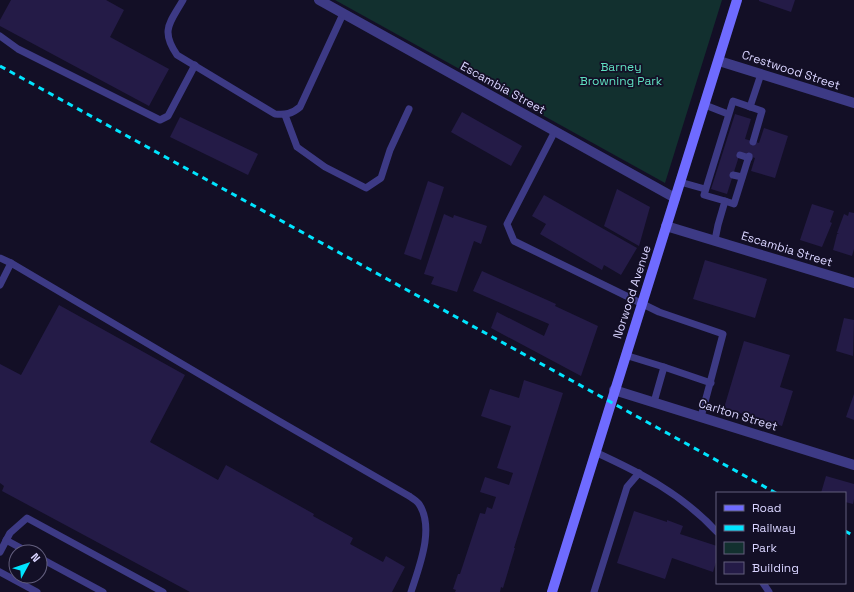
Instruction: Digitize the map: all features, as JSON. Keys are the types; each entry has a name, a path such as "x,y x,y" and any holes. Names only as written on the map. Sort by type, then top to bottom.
{"main road":[{"name":"Norwood Avenue","path":"552,592 737,0"}],"street":[{"name":"Escambia Street","path":"320,0 675,198"},
{"name":"Crestwood Street","path":"719,61 854,103"},
{"name":"Escambia Street","path":"666,226 854,283"},
{"name":"Carlton Street","path":"614,390 854,464"}],"lane":[{"path":"183,0 168,26 168,37 171,46 177,54 275,114 285,115 294,112 300,107 343,14"},
{"path":"0,36 18,49 160,120 168,116 195,65"},
{"path":"750,107 761,74"},
{"path":"740,155 749,157 734,204 704,195 728,126 728,114 733,101 762,111 753,142"},
{"path":"705,105 728,114"},
{"path":"285,115 297,147 325,167 366,188 381,178 390,150 409,109"},
{"path":"748,130 756,132"},
{"path":"555,131 507,224 514,241 659,312 723,334 702,417"},
{"path":"734,174 742,177"},
{"path":"680,182 706,189"},
{"path":"715,240 725,202"},
{"path":"0,258 11,263 409,496 419,504 426,524 420,564 411,592"},
{"path":"0,285 11,263"},
{"path":"625,355 711,383"},
{"path":"654,402 664,367"},
{"path":"595,452 639,473 674,494 716,531"},
{"path":"594,592 627,487 639,473"},
{"path":"2,546 10,533 27,518 163,592"},
{"path":"48,562 103,592"},
{"path":"0,572 37,592"}],"green space":[{"name":"Barney Browning Park","path":"335,0 722,0 665,183"}],"building":[{"path":"11,0 106,0 124,10 110,37 169,69 149,106 0,26 0,20"},
{"path":"759,0 795,0 791,12"},
{"path":"462,112 522,146 511,166 451,132"},
{"path":"735,114 751,119 745,139 759,143 764,128 788,136 775,178 751,171 755,158 740,153 727,194 711,189"},
{"path":"180,117 258,154 248,175 170,137"},
{"path":"428,181 444,187 421,260 404,254"},
{"path":"617,189 650,207 639,246 604,226"},
{"path":"544,195 637,248 621,275 604,265 602,270 540,234 546,224 532,216"},
{"path":"812,204 834,211 830,222 832,223 822,247 800,240"},
{"path":"849,212 854,213 854,249 852,256 833,250 844,214 848,216"},
{"path":"444,214 453,218 454,215 487,226 481,244 474,241 457,292 431,284 434,277 424,274"},
{"path":"705,260 767,279 755,318 693,299"},
{"path":"482,271 556,304 555,306 598,326 581,376 491,328 497,312 544,336 549,324 473,291"},
{"path":"59,305 185,375 150,442 218,480 226,465 314,514 313,516 353,538 350,544 383,562 386,556 405,567 392,592 190,592 2,491 4,486 0,483 0,364 21,375"},
{"path":"844,318 854,320 853,356 836,351"},
{"path":"744,341 790,355 780,387 793,391 782,426 724,408"},
{"path":"524,380 563,393 514,548 503,588 501,587 500,592 455,592 456,590 453,589 458,574 460,574 480,513 485,514 487,507 492,509 496,497 480,492 485,477 509,485 513,473 497,468 511,426 481,416 490,389 519,398"},
{"path":"854,394 854,420 846,417"},
{"path":"826,476 854,484 853,504 846,502 846,492 821,492"},
{"path":"634,511 683,526 680,534 716,546 716,562 713,572 672,558 665,579 617,563"}],"railway":[{"path":"0,66 774,492"},
{"path":"846,532 854,536"}]}
